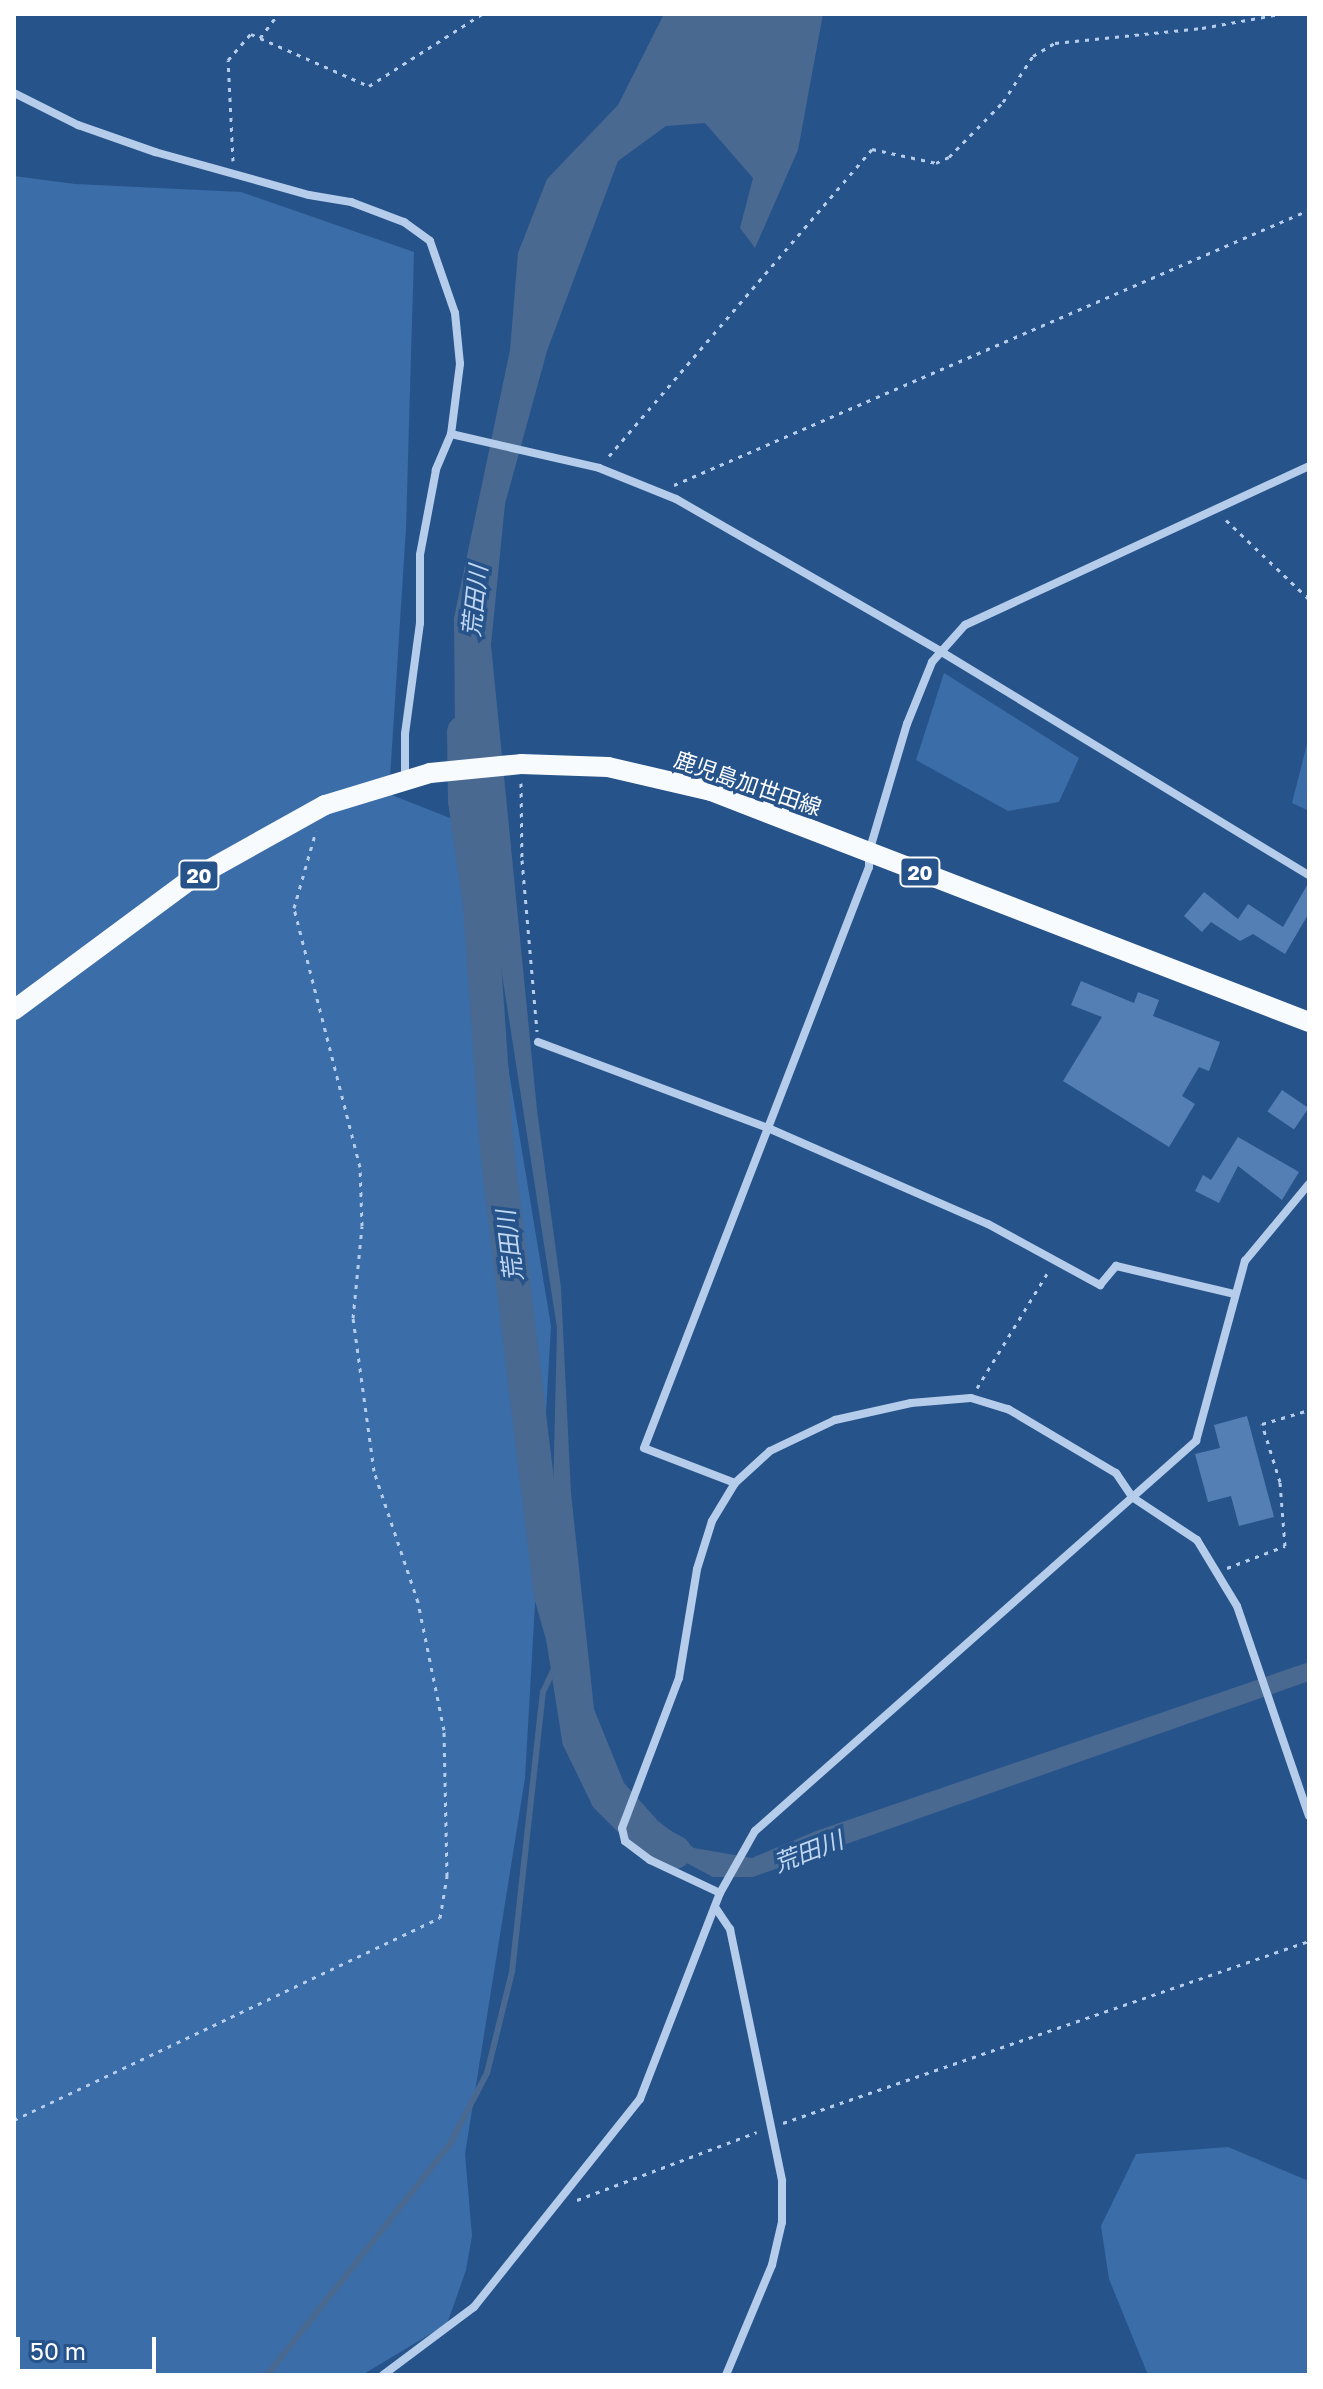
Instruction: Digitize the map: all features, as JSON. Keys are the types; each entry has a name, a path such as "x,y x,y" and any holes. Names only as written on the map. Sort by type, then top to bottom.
{"main road":[{"name":"鹿児島加世田線","path":"14,1010 187,882 257,838 325,805 430,773 521,764 649,774 711,791 1309,1022"}],"street":[{"path":"14,93 78,125 233,173 351,202 404,222 430,241 455,313 460,364 451,434 436,470 420,555 420,623 405,734 405,779"},
{"path":"451,434 599,468 659,492 940,651 1309,875"},
{"path":"735,1483 644,1448 869,867 869,852 919,688 940,651 965,625 1309,466"},
{"path":"538,1042 768,1128 988,1224 1100,1285 1116,1266 1234,1294"},
{"path":"383,2375 474,2307 558,2207 640,2099 721,1892 743,1847 1196,1441 1245,1261 1309,1184"},
{"path":"721,1892 650,1860 625,1841 622,1828 679,1678 703,1547 735,1483 770,1451 822,1425 911,1403 971,1398 1008,1409 1058,1435 1116,1473 1132,1497 1197,1540 1220,1571 1309,1816"},
{"path":"715,1907 730,1929 768,2128 782,2181 782,2222 755,2314 726,2375"}],"path":[{"path":"260,38 278,14"},
{"path":"233,173 228,60 251,34 369,86 482,14"},
{"path":"599,468 872,149 936,163 949,157 1003,102 1033,56 1055,43 1202,28 1280,14"},
{"path":"659,492 1309,210"},
{"path":"1215,509 1309,599"},
{"path":"521,764 522,860 538,1042"},
{"path":"14,2120 440,1918 447,1876 448,1781 440,1705 418,1602 374,1471 353,1318 362,1226 360,1167 294,908 325,805"},
{"path":"971,1398 1054,1261"},
{"path":"1220,1571 1285,1546 1280,1482 1262,1424 1309,1410"},
{"path":"558,2207 768,2128 1309,1941"}],"shaded area":[{"path":"14,176 75,184 241,192 414,252 406,528 389,794 468,825 551,1326 525,1778 465,2154 472,2236 466,2270 447,2324 362,2375 14,2375"},
{"path":"944,673 1079,758 1059,802 1008,811 916,760"},
{"path":"1309,736 1309,811 1292,803"},
{"path":"1228,2147 1309,2181 1309,2375 1148,2375 1109,2279 1101,2226 1136,2154"}],"water":[{"path":"664,14 823,14 798,150 755,248 740,228 753,178 705,123 666,126 618,161 547,351 505,504 491,645 537,1110 561,1288 571,1493 594,1709 624,1783 658,1821 694,1848 752,1858 816,1831 1309,1662 1309,1681 753,1877 713,1877 649,1843 611,1792 580,1705 553,1495 557,1328 482,845 455,730 454,618 510,350 518,253 547,179 618,105"}],"building":[{"path":"1309,882 1309,913 1285,954 1253,934 1240,941 1211,922 1202,932 1184,916 1204,892 1238,919 1248,904 1283,927"},
{"path":"1081,981 1134,1003 1138,992 1159,1000 1153,1016 1220,1042 1209,1071 1199,1067 1182,1096 1195,1104 1169,1147 1063,1081 1102,1017 1071,1005"},
{"path":"1282,1090 1309,1108 1294,1129 1267,1112"},
{"path":"1238,1137 1299,1172 1282,1200 1238,1166 1219,1203 1195,1191 1203,1175 1211,1180"},
{"path":"1247,1416 1274,1517 1239,1526 1231,1496 1208,1502 1195,1454 1220,1448 1214,1425"}],"waterway":[{"name":"荒田川","path":"464,732 465,800 480,905 497,1150 551,1595 563,1637 579,1739 607,1797 648,1838 674,1852"},
{"path":"267,2375 450,2144 487,2073 512,1972 543,1692 563,1650"}]}
